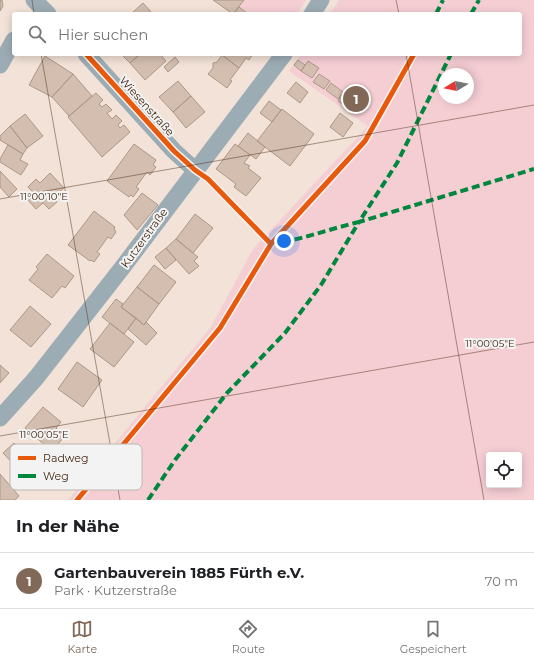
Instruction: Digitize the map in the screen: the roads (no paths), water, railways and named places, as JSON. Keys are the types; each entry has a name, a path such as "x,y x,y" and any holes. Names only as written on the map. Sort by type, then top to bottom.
{"street":[{"path":"313,12 321,0"},
{"path":"34,4 45,12"},
{"path":"0,65 12,44"},
{"name":"Wiesenstraße","path":"88,56 174,151 195,170"},
{"name":"Kutzerstraße","path":"0,418 36,378 122,268 282,56"}],"place":[{"name":"Gartenbauverein 1885 Fürth e.V.","path":"356,99"}]}
